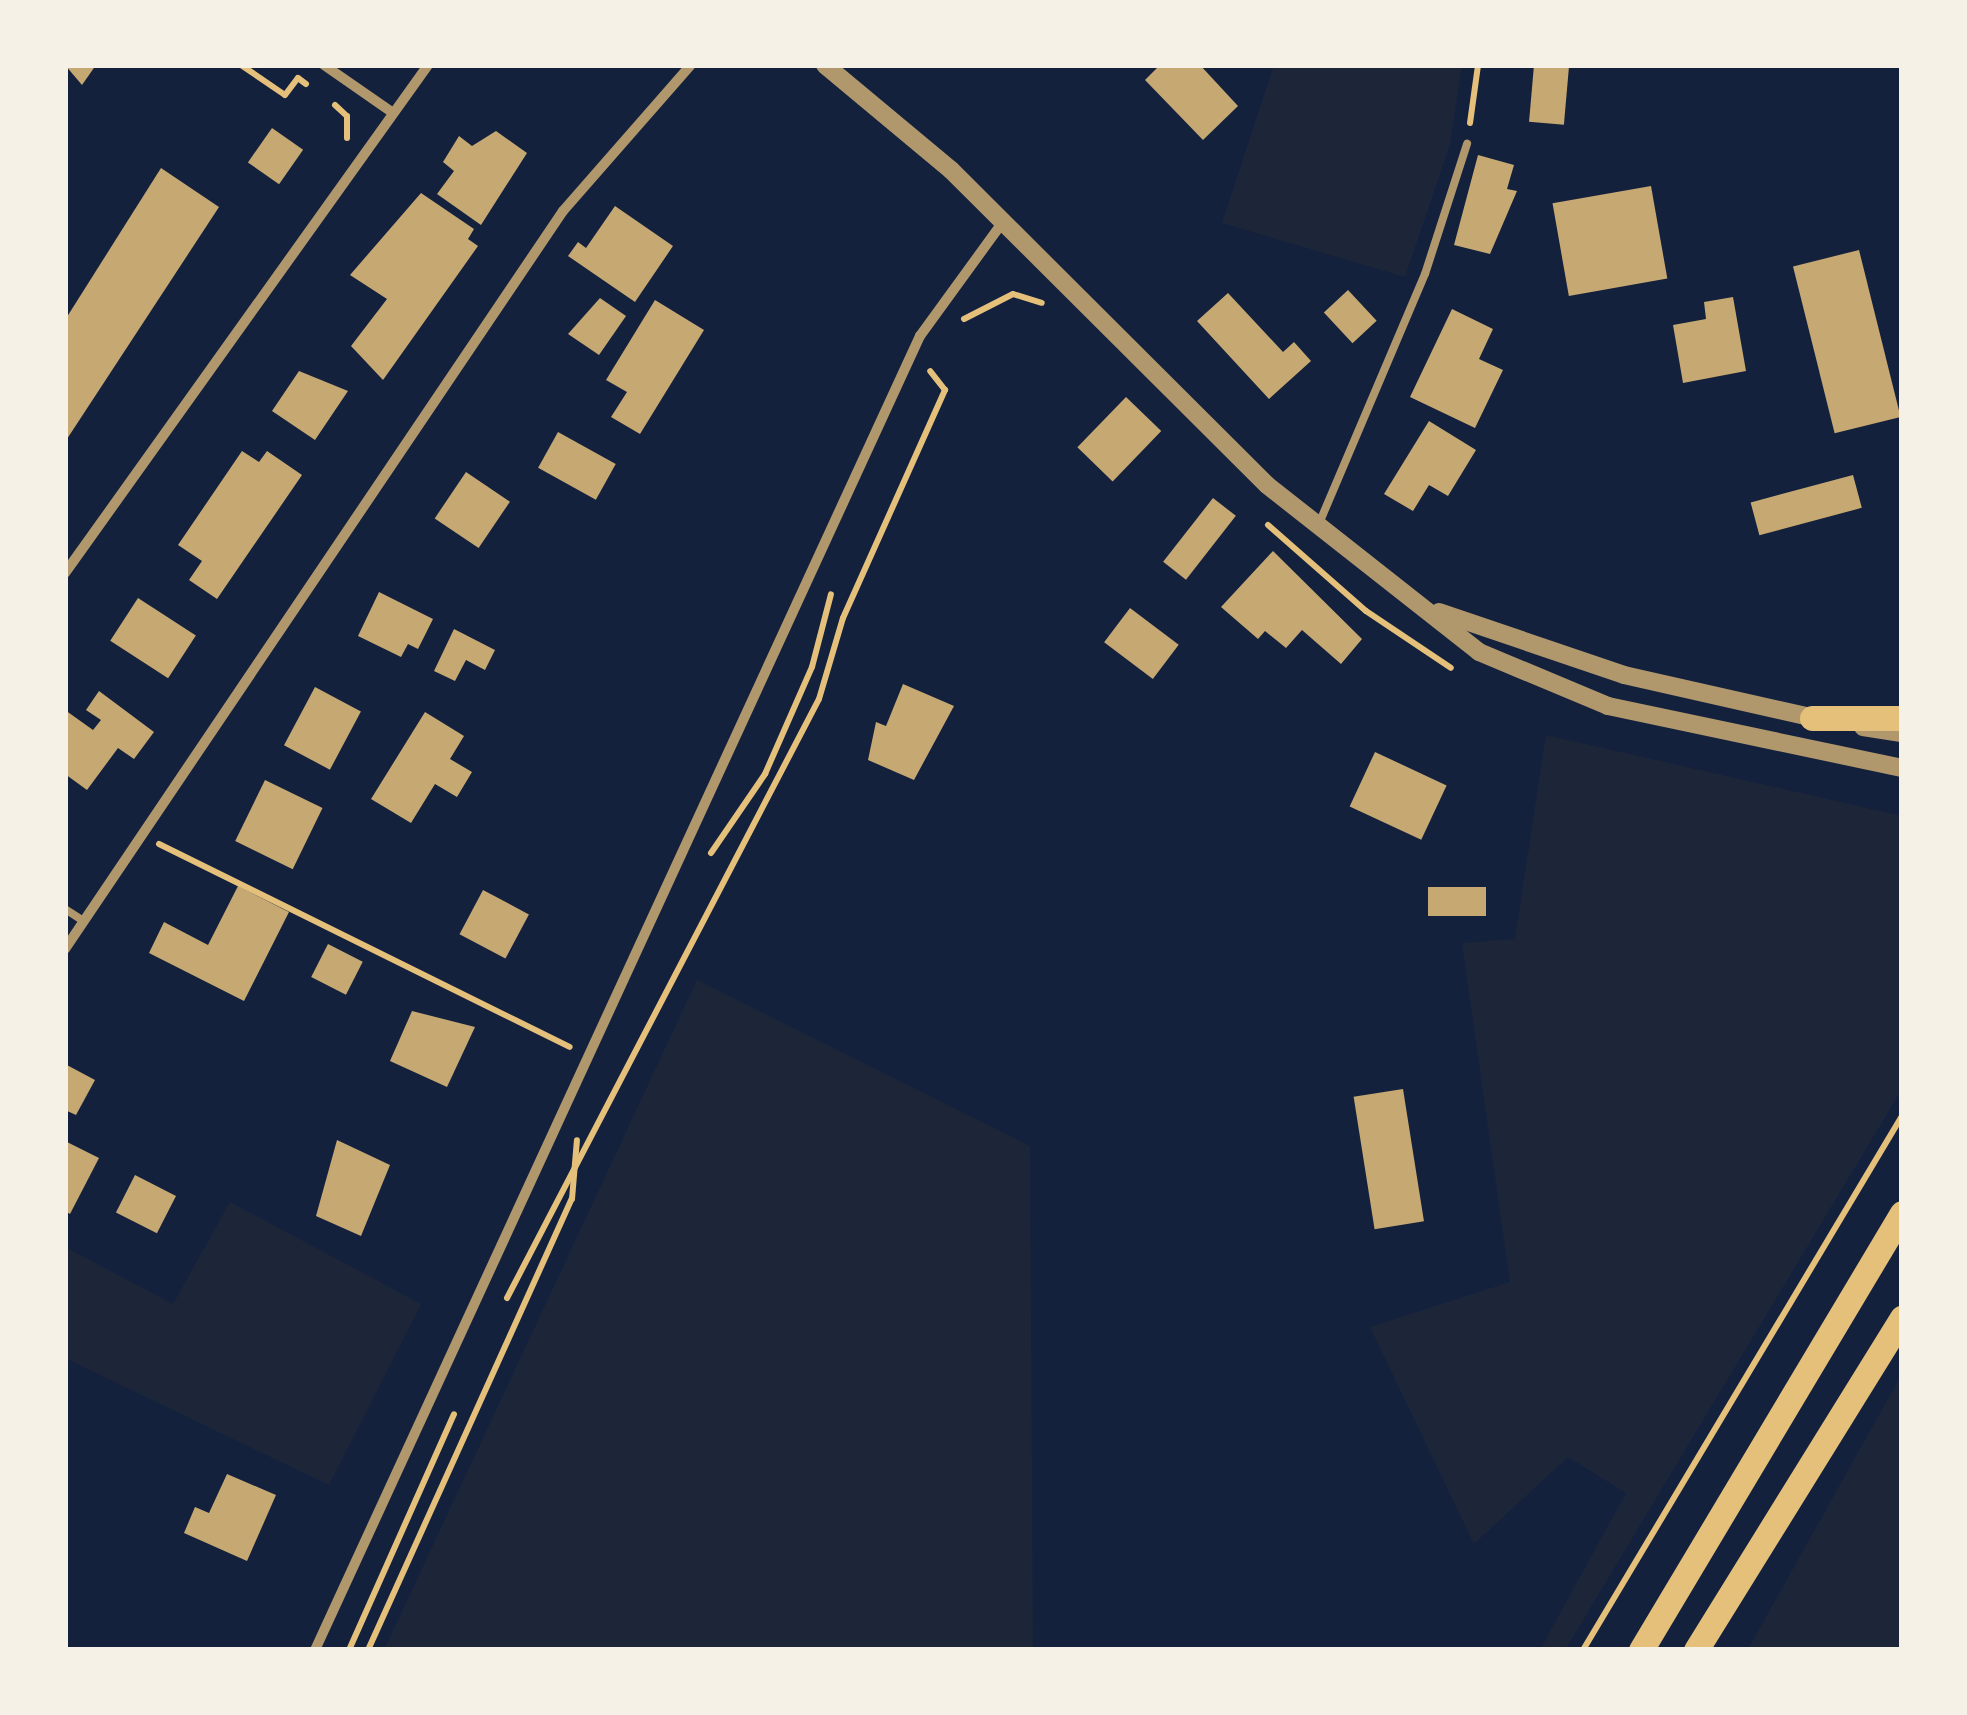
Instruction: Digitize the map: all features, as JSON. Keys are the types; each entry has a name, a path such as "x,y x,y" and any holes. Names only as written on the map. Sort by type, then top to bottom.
{"main road":[{"path":"1812,718 1902,718"},
{"path":"1642,1650 1902,1213"},
{"path":"1696,1650 1902,1318"}],"street":[{"path":"324,65 393,113"},
{"path":"66,571 428,65"},
{"path":"65,950 563,211 692,65"},
{"path":"825,65 1002,222 1317,529 1430,609 1479,652 1608,706 1902,768"},
{"path":"316,1650 920,336 1002,222"},
{"path":"1430,609 1624,675 1812,718 1902,734"}],"lane":[{"path":"1317,529 1425,274 1467,144"},
{"path":"65,909 82,920"}],"path":[{"path":"241,65 285,95 298,78 323,94 335,73"},
{"path":"1467,144 1478,65"},
{"path":"955,329 1013,294 1052,308"},
{"path":"922,389 937,355"},
{"path":"500,1313 819,700 843,618 944,390 930,371"},
{"path":"1260,516 1406,640"},
{"path":"704,867 765,774 812,667 840,572"},
{"path":"140,834 590,1058"},
{"path":"368,1650 572,1199 578,1130 606,1076"},
{"path":"1583,1650 1902,1116"},
{"path":"348,1650 460,1400"}],"shaded area":[{"path":"1274,65 1462,65 1450,144 1405,277 1222,223"},
{"path":"1546,735 1902,816 1902,1089 1565,1650 1540,1650 1626,1493 1568,1457 1474,1544 1370,1327 1510,1282 1462,943 1515,939"},
{"path":"697,980 1030,1146 1033,1650 384,1650"},
{"path":"230,1202 421,1304 329,1485 65,1358 65,1247 173,1304"},
{"path":"1902,1374 1902,1650 1747,1650 1752,1642"}],"building":[{"path":"65,65 96,65 82,85"},
{"path":"1160,65 1200,65 1238,106 1203,140 1145,80"},
{"path":"1534,65 1569,68 1564,125 1529,122"},
{"path":"272,128 303,150 279,184 248,162"},
{"path":"496,131 527,153 481,225 437,194 454,171 443,162 459,136 472,146"},
{"path":"1478,155 1514,165 1507,189 1517,191 1490,254 1454,245"},
{"path":"161,168 219,207 65,442 65,320"},
{"path":"1651,186 1667,279 1569,296 1553,203"},
{"path":"421,193 474,229 468,239 478,246 383,380 351,346 387,299 350,275"},
{"path":"615,206 673,246 635,302 568,256 578,242 586,248"},
{"path":"1859,250 1901,417 1835,433 1793,266"},
{"path":"1348,290 1377,321 1353,343 1324,313"},
{"path":"1228,293 1283,352 1294,342 1311,361 1269,399 1197,321"},
{"path":"1733,297 1746,371 1683,383 1673,325 1706,319 1704,302"},
{"path":"600,298 626,316 599,355 568,334"},
{"path":"655,300 704,330 640,434 611,417 627,392 606,380"},
{"path":"1452,309 1493,329 1479,359 1503,370 1475,428 1410,397"},
{"path":"299,371 348,391 315,440 272,411"},
{"path":"1126,397 1161,431 1113,481 1077,447"},
{"path":"1429,421 1476,450 1448,496 1429,485 1413,511 1384,494"},
{"path":"558,432 616,464 596,500 538,468"},
{"path":"242,451 259,462 267,451 302,475 217,599 189,580 202,561 178,545"},
{"path":"466,472 510,502 479,548 435,518"},
{"path":"1853,475 1862,508 1759,535 1751,502"},
{"path":"1213,498 1236,516 1186,580 1163,562"},
{"path":"1273,551 1362,639 1341,664 1302,630 1286,648 1265,631 1258,639 1221,607"},
{"path":"379,592 433,619 418,649 408,644 401,657 358,636"},
{"path":"138,598 196,636 168,678 110,641"},
{"path":"1130,608 1179,645 1153,679 1104,642"},
{"path":"454,629 495,650 485,670 466,660 455,681 434,671"},
{"path":"903,684 954,706 914,780 868,760 876,722 886,726"},
{"path":"315,687 361,711 330,770 284,745"},
{"path":"99,691 154,732 134,759 118,748 87,790 65,774 65,710 93,730 101,720 86,710"},
{"path":"425,712 464,736 450,759 472,772 457,797 435,784 411,823 371,799"},
{"path":"1375,752 1447,785 1421,840 1350,806"},
{"path":"265,780 323,808 293,869 235,841"},
{"path":"238,886 289,912 244,1001 149,953 164,922 208,945"},
{"path":"1428,887 1486,887 1486,916 1428,916"},
{"path":"483,890 529,914 505,959 460,934"},
{"path":"328,944 363,962 346,995 311,977"},
{"path":"412,1011 475,1027 447,1087 390,1061"},
{"path":"65,1064 95,1080 76,1115 65,1110"},
{"path":"1403,1089 1424,1221 1375,1229 1354,1097"},
{"path":"337,1140 390,1165 361,1236 316,1216"},
{"path":"65,1141 99,1158 70,1214 65,1211"},
{"path":"135,1175 176,1196 157,1233 116,1212"},
{"path":"227,1474 276,1495 247,1561 184,1533 195,1507 209,1513"}]}
